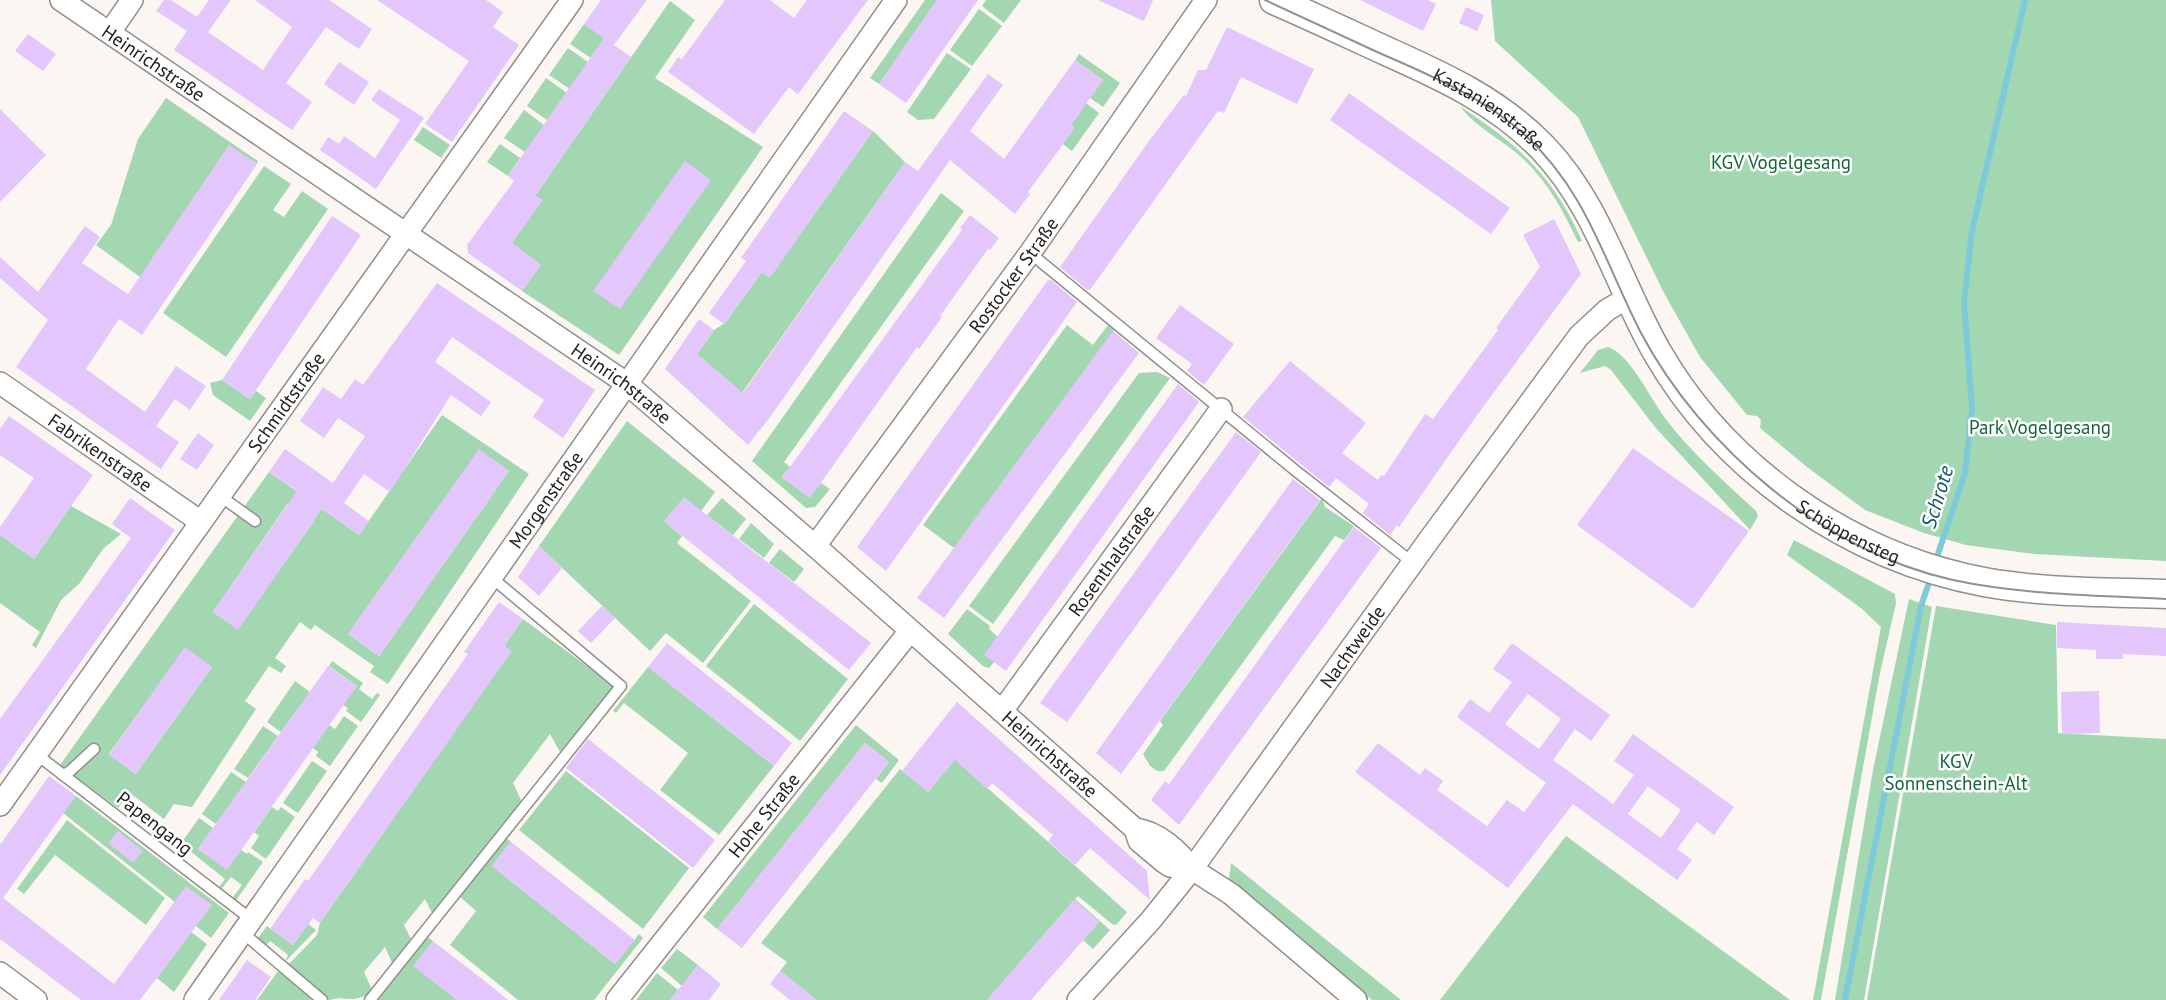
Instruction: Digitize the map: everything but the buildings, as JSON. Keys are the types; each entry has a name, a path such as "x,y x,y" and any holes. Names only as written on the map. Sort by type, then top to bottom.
{"main road":[{"name":"Kastanienstraße","path":"1275,0 1464,87 1523,129 1553,159 1585,203 1629,297"},
{"name":"Schöppensteg","path":"1629,297 1655,348 1679,386 1710,424 1748,463 1822,520 1914,564 1952,575 2025,587 2166,594"}],"street":[{"name":"Heinrichstraße","path":"61,0 626,383 1135,829 1139,841 1170,866 1192,869 1231,894 1356,1000"},
{"path":"110,32 132,0"},
{"name":"Schmidtstraße","path":"0,805 572,0"},
{"name":"Morgenstraße","path":"195,1000 896,0"},
{"name":"Rostocker Straße","path":"815,546 1030,253 1206,0"},
{"name":"Nachtweide","path":"1078,1000 1151,920 1192,869 1579,336 1607,310 1629,297"},
{"name":"Fabrikenstraße","path":"0,383 201,522"},
{"name":"Rosenthalstraße","path":"1002,711 1221,409"},
{"name":"Hohe Straße","path":"617,1000 910,631"},
{"path":"0,973 36,1000"}],"lane":[{"path":"1030,253 1413,563"},
{"path":"220,496 255,521"},
{"path":"370,1000 621,686 491,577"},
{"path":"63,775 94,750"},
{"name":"Papengang","path":"36,754 247,927"},
{"path":"247,927 322,1000"}],"green space":[{"path":"925,0 937,0 879,84 870,78"},
{"path":"986,0 1021,0 1004,23 982,6"},
{"path":"1491,0 2166,0 2166,561 2034,554 1966,545 1924,533 1865,510 1760,428 1761,420 1757,416 1747,415 1700,357 1664,293 1578,117 1495,41"},
{"path":"670,1 695,20 655,78 763,147 619,355 522,291 541,265 512,243 542,200 535,196"},
{"path":"979,9 1002,26 972,66 950,50"},
{"path":"584,24 604,38 591,58 570,44"},
{"path":"568,48 588,62 570,89 549,75"},
{"path":"947,53 971,69 934,119 918,120 907,112"},
{"path":"1079,54 1120,83 1103,107 1090,98 1103,80 1075,60"},
{"path":"546,78 567,93 547,120 527,106"},
{"path":"166,98 258,161 257,164 229,146 140,277 96,245 111,225 138,139"},
{"path":"1086,103 1099,113 1072,151 1063,144 1074,128 1071,125"},
{"path":"1461,107 1500,135 1533,164 1559,198 1582,241 1578,242 1554,196 1530,165 1471,119"},
{"path":"524,110 544,125 525,152 504,138"},
{"path":"423,127 450,145 441,158 414,140"},
{"path":"873,131 905,162 742,393 697,354 714,330 725,323 762,272 770,277"},
{"path":"500,144 520,158 508,176 487,162"},
{"path":"264,166 291,184 273,210 284,217 302,191 328,209 226,357 163,313"},
{"path":"941,193 964,211 784,462 790,467 782,477 809,497 821,483 830,489 815,507 806,508 752,461"},
{"path":"1067,325 1093,345 1108,325 1114,331 954,548 923,525"},
{"path":"1608,347 1632,368 1685,443 1756,511 1758,516 1750,530 1655,427 1611,370 1605,366 1580,373 1598,350"},
{"path":"1157,372 1170,378 993,624 969,606 1139,373"},
{"path":"222,380 250,399 256,391 266,398 250,421 213,395 210,383"},
{"path":"442,415 529,474 388,684 370,672 374,666 315,625 311,630 300,622 275,658 286,666 281,673 269,666 245,701 256,709 192,807 174,804 164,819 130,793 118,808 60,765 269,472 359,535","holes":["479,450 509,471 379,656 348,634","288,503 314,521 238,629 213,612","185,648 212,667 136,774 109,754"]},
{"path":"627,421 715,492 701,511 684,498 664,521 682,536 677,543 751,601 703,663 666,633 650,651 539,546"},
{"path":"722,498 746,519 733,535 707,515"},
{"path":"1322,498 1325,507 1354,526 1344,540 1335,536 1164,771 1157,771 1150,766 1143,754 1163,725 1160,721"},
{"path":"71,506 121,534 103,549 79,584 61,600 36,648 32,645 40,632 0,603 0,535 34,559"},
{"path":"751,523 774,544 764,558 739,539"},
{"path":"1794,540 1895,594 1896,603 1880,673 1821,1000 1813,1000 1881,627 1861,608 1787,555"},
{"path":"780,549 804,569 794,582 769,563"},
{"path":"1909,599 1932,607 1864,1000 1835,1000 1873,770"},
{"path":"754,604 848,679 800,741 706,666"},
{"name":"KGV Sonnenschein-Alt","path":"1936,606 2056,625 2058,733 2166,739 2166,1000 1867,1000"},
{"path":"967,609 990,626 989,629 998,637 994,662 989,668 983,666 948,634"},
{"path":"523,619 614,686 560,752 550,734 513,783 522,802 433,915 425,899 404,925 411,939 392,963 385,947 364,972 372,990 357,998 328,1000 287,966 317,935 320,923 511,651 504,646"},
{"path":"332,661 363,683 359,689 372,699 377,693 380,695 361,722 346,711 348,708 343,705 357,686 329,666"},
{"path":"648,667 774,766 719,835 660,790 688,753 624,703 616,713 613,711"},
{"path":"295,681 310,692 281,732 267,722"},
{"path":"344,716 358,726 330,766 316,756 318,752 313,748 329,725 335,729"},
{"path":"856,725 899,760 882,783 876,779 889,762 865,743 717,929 703,917"},
{"path":"263,726 278,736 248,778 234,769"},
{"path":"955,759 1127,912 1116,925 1112,924 1078,896 1075,899 1110,930 1093,949 1083,940 1099,922 1074,900 987,1000 817,1000 780,971 787,962 761,943 900,769 928,792"},
{"path":"312,761 327,771 298,813 283,803"},
{"path":"566,771 689,868 643,929 519,830"},
{"path":"231,772 246,782 216,824 202,814"},
{"path":"76,796 229,913 211,938 196,926 175,902 63,813"},
{"path":"272,807 278,811 281,807 295,817 266,859 251,848 259,836 254,832"},
{"path":"199,818 213,828 198,849 227,869 241,850 263,862 234,903 231,900 242,885 231,877 219,892 217,890 225,879 190,851 176,857 177,849"},
{"path":"67,820 165,898 146,925 55,855 24,894 17,889"},
{"path":"1566,836 1790,1000 1440,1000"},
{"path":"505,837 511,842 492,866 615,964 639,934 643,938 594,1000 518,1000 450,945 476,911 458,895"},
{"path":"1231,863 1401,1000 1372,1000 1229,879"},
{"path":"308,924 316,930 284,963 288,955 270,941 264,947 258,938 267,926 293,945"},
{"path":"191,932 207,944 174,992 157,978"},
{"path":"426,936 433,941 414,966 457,1000 375,1000"},
{"path":"677,949 698,965 682,986 661,968"},
{"path":"278,971 313,998 257,1000"},
{"path":"657,973 678,990 670,1000 636,1000"}],"waterway":[{"name":"Schrote","path":"1935,563 1965,473 1972,408 1964,302 1972,231 2025,0"},
{"name":"Schrote","path":"1845,1000 1921,606 1931,577"}],"tram line":[{"path":"1265,0 1434,77 1491,109 1525,135 1546,157 1579,204 1641,333 1697,416 1733,454 1772,489 1814,520 1859,546 1905,566 1953,580 2032,592 2166,599"}],"park label":[{"name":"KGV Vogelgesang","path":"1781,162"},
{"name":"Park Vogelgesang","path":"2040,427"}]}
